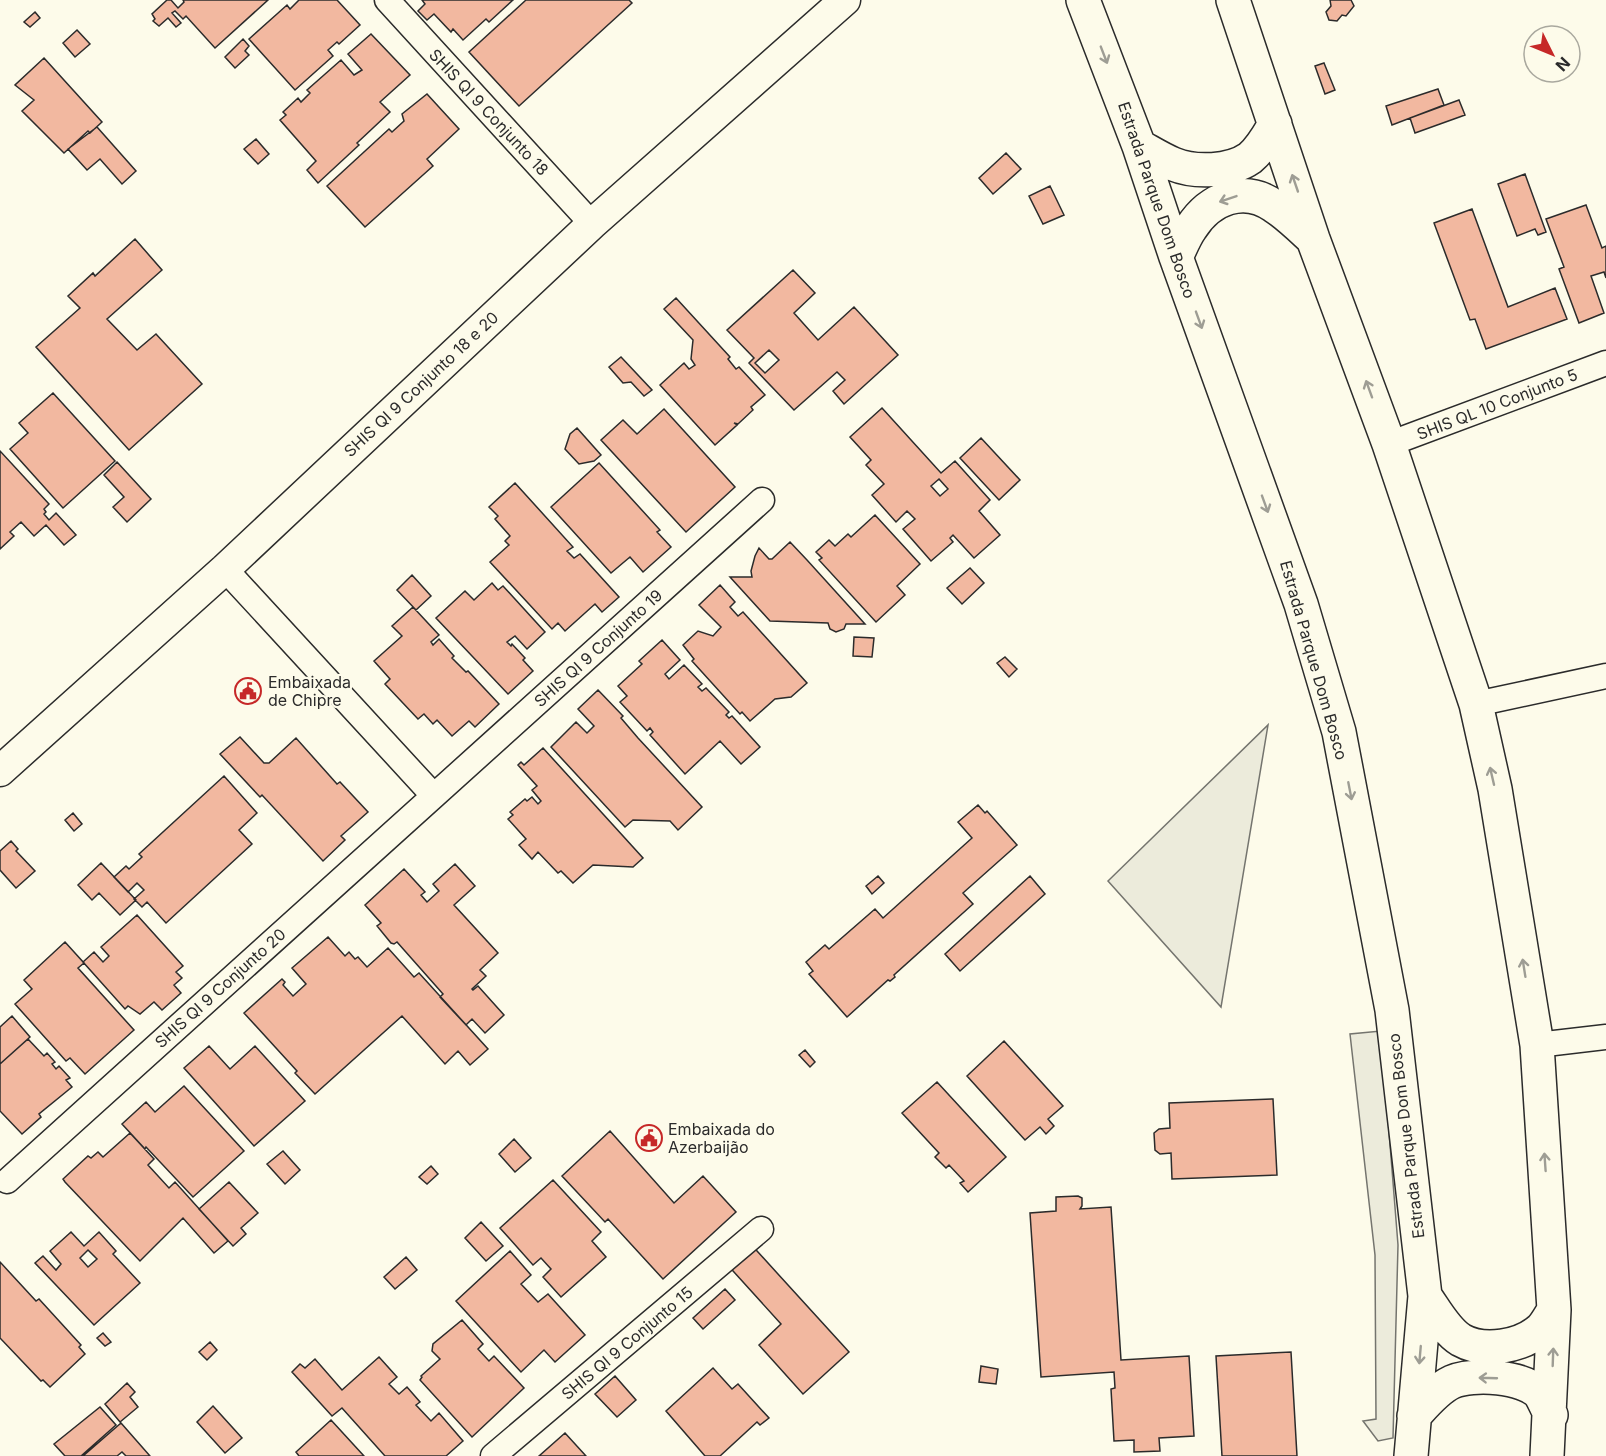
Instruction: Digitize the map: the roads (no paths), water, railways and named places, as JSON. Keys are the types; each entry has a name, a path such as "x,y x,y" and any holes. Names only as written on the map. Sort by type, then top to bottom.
{"main road":[{"name":"Estrada Parque Dom Bosco","path":"1083,0 1139,146 1301,604 1339,732 1392,1010 1425,1296 1411,1456"},
{"path":"1233,0 1313,239 1389,444 1476,704 1495,789 1537,1045 1554,1310 1551,1415 1547,1456"},
{"path":"1139,146 1174,164 1193,169 1214,170 1240,164 1251,157 1263,144 1275,123"},
{"path":"1176,256 1191,226 1211,206 1231,196 1251,196 1273,205 1313,239"},
{"path":"1425,1296 1443,1322 1460,1339 1476,1345 1501,1346 1523,1340 1540,1329 1554,1310"},
{"path":"1414,1416 1437,1392 1452,1382 1473,1378 1522,1382 1540,1394 1551,1415"}],"street":[{"name":"SHIS QI 9 Conjunto 18","path":"387,0 592,224"},
{"name":"SHIS QI 9 Conjunto 18 e 20","path":"0,771 225,569 592,224 845,0"},
{"name":"SHIS QL 10 Conjunto 5","path":"1389,444 1606,363"},
{"name":"SHIS QI 9 Conjunto 19","path":"433,795 762,500"},
{"path":"225,569 433,795"},
{"path":"1476,704 1606,676"},
{"name":"SHIS QI 9 Conjunto 20","path":"8,1181 433,795"},
{"path":"1537,1045 1606,1037"},
{"name":"SHIS QI 9 Conjunto 15","path":"493,1456 761,1229"}],"place":[{"name":"Embaixada de Chipre","path":"248,691"},
{"name":"Embaixada do Azerbaijão","path":"649,1138"}]}
